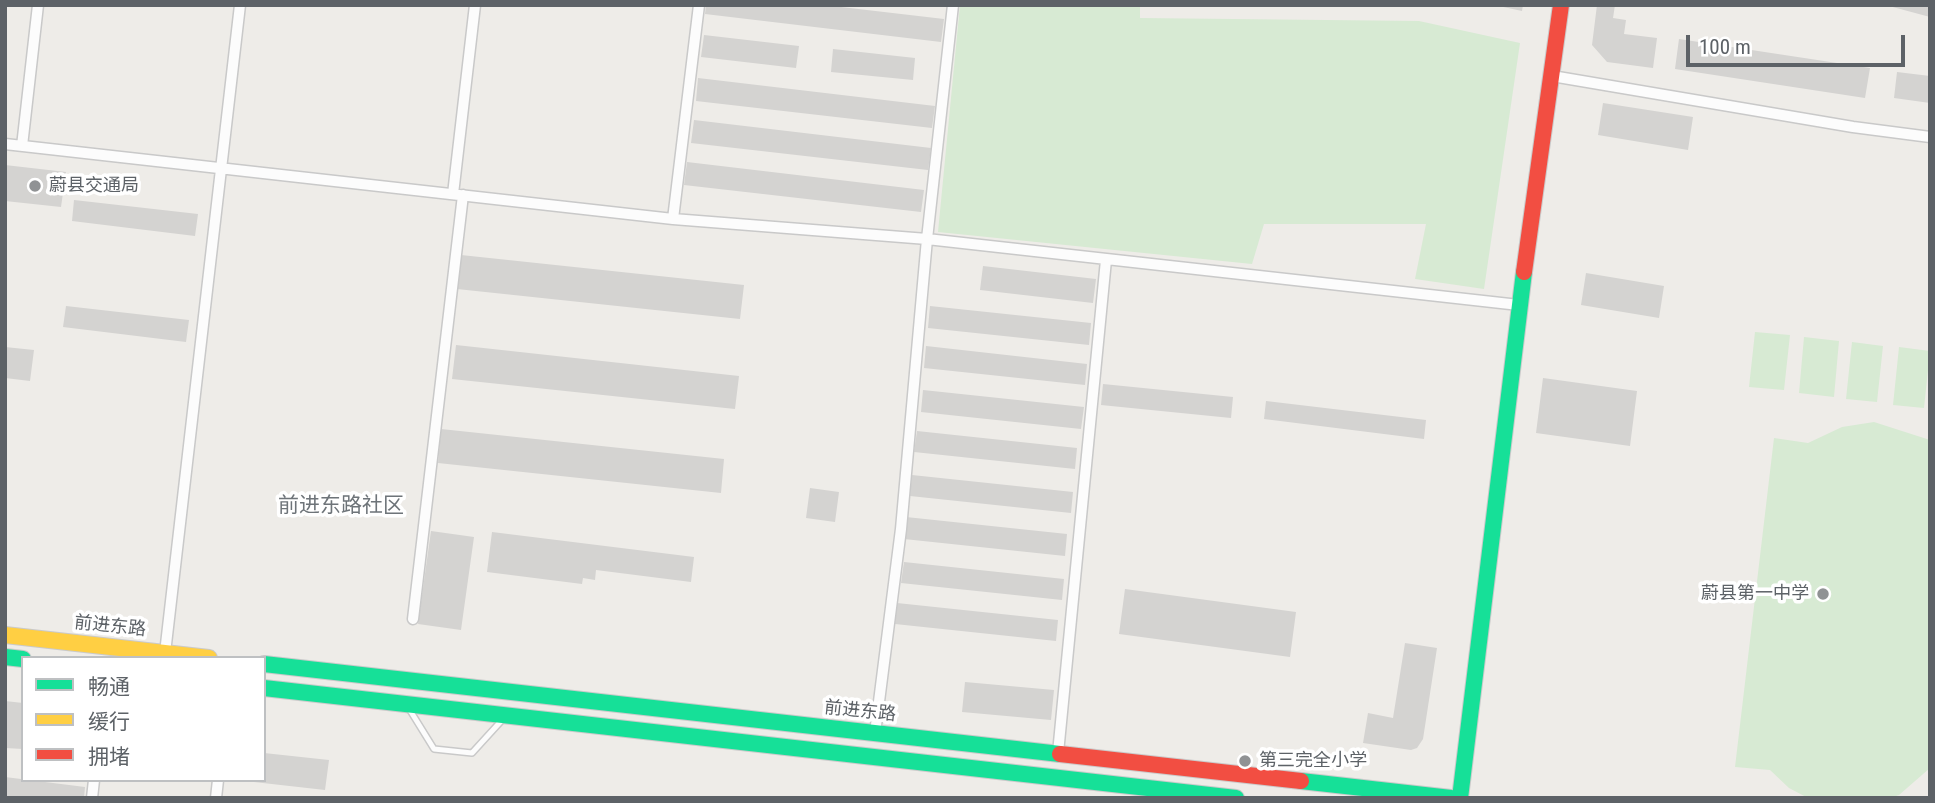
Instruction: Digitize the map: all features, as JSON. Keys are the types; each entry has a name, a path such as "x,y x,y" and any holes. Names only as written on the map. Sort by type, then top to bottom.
{"main road":[{"path":"1460,798 1519,305 1561,5"},
{"name":"前进东路","path":"5,635 191,656"},
{"name":"前进东路","path":"266,664 1451,798"},
{"path":"266,688 1236,798"}],"street":[{"path":"22,146 38,5"},
{"path":"165,653 240,5"},
{"path":"414,619 475,5"},
{"path":"673,219 699,5"},
{"path":"875,733 901,529 927,239 953,5"},
{"path":"1552,76 1853,127 1930,137"},
{"path":"5,144 673,219 927,239 1519,305"},
{"path":"1058,753 1107,260"}],"lane":[{"path":"407,705 434,749 472,753 506,716"}],"green space":[{"path":"960,5 1140,5 1140,18 1419,21 1520,43 1484,289 1415,279 1426,224 1264,224 1252,264 938,232"},
{"path":"1755,332 1790,335 1784,390 1749,387"},
{"path":"1804,337 1839,341 1834,397 1799,393"},
{"path":"1852,342 1883,346 1877,402 1846,399"},
{"path":"1899,347 1930,351 1924,408 1893,405"},
{"path":"1874,422 1930,440 1930,768 1899,795 1890,798 1808,798 1789,788 1770,770 1735,767 1774,438 1808,443 1842,427"}],"building":[{"path":"706,5 824,5 944,19 941,42 705,14"},
{"path":"1494,5 1523,5 1522,11"},
{"path":"1597,5 1615,5 1613,18 1626,20 1624,34 1657,38 1653,68 1607,62 1592,45"},
{"path":"1930,5 1930,17 1889,6"},
{"path":"704,35 799,46 796,68 701,57"},
{"path":"1679,39 1870,68 1865,98 1675,69"},
{"path":"833,49 915,58 913,80 831,72"},
{"path":"1897,72 1930,76 1930,103 1894,98"},
{"path":"698,78 935,106 932,128 696,101"},
{"path":"1603,103 1693,117 1688,150 1598,135"},
{"path":"694,120 931,148 928,170 691,143"},
{"path":"687,162 924,190 921,212 684,185"},
{"name":"蔚县交通局","path":"5,165 66,172 61,207 5,201"},
{"path":"74,200 198,214 195,236 72,221"},
{"path":"461,255 744,285 740,319 457,289"},
{"path":"983,266 1096,279 1093,303 980,290"},
{"path":"1586,273 1664,286 1659,318 1581,305"},
{"path":"66,306 189,320 186,342 63,327"},
{"path":"930,306 1091,323 1089,345 928,328"},
{"path":"456,345 739,376 735,409 452,379"},
{"path":"926,346 1087,364 1085,385 924,368"},
{"path":"5,347 34,350 30,381 5,378"},
{"path":"1543,378 1637,391 1630,446 1536,433"},
{"path":"1103,384 1233,397 1231,418 1101,405"},
{"path":"923,390 1084,407 1081,429 921,412"},
{"path":"1266,401 1426,420 1424,439 1264,419"},
{"path":"441,429 724,459 721,493 438,463"},
{"path":"917,431 1077,448 1075,469 914,452"},
{"path":"912,475 1073,492 1071,513 910,496"},
{"path":"810,488 839,492 835,522 806,518"},
{"path":"906,517 1067,534 1065,556 904,539"},
{"path":"431,531 474,537 461,630 418,624"},
{"path":"492,532 694,557 691,582 596,570 595,580 583,578 582,584 487,572"},
{"path":"904,562 1064,579 1062,600 901,583"},
{"path":"1125,589 1296,612 1290,657 1119,634"},
{"path":"897,603 1058,620 1056,641 895,624"},
{"path":"1405,643 1437,648 1423,739 1417,748 1411,750 1363,743 1368,713 1393,718"},
{"path":"965,682 1054,690 1051,720 962,712"},
{"path":"5,701 21,703 21,749 5,748"},
{"path":"266,753 329,760 325,790 254,782 266,782"},
{"path":"5,777 21,779 21,782 85,787 84,798 5,798"}],"traffic: fast":[{"path":"1460,798 1524,272"},
{"path":"5,657 21,659"},
{"path":"266,664 1060,754"},
{"path":"266,688 1236,798"},
{"path":"1301,781 1451,798"}],"traffic: slow":[{"path":"5,635 191,656"}],"traffic: jam":[{"path":"1524,272 1561,5"},
{"path":"1060,754 1301,781"}],"place":[{"name":"蔚县交通局","path":"35,186"},
{"name":"蔚县第一中学","path":"1823,594"},
{"name":"第三完全小学","path":"1245,761"}],"district":[{"name":"前进东路社区","path":"341,507"}]}
